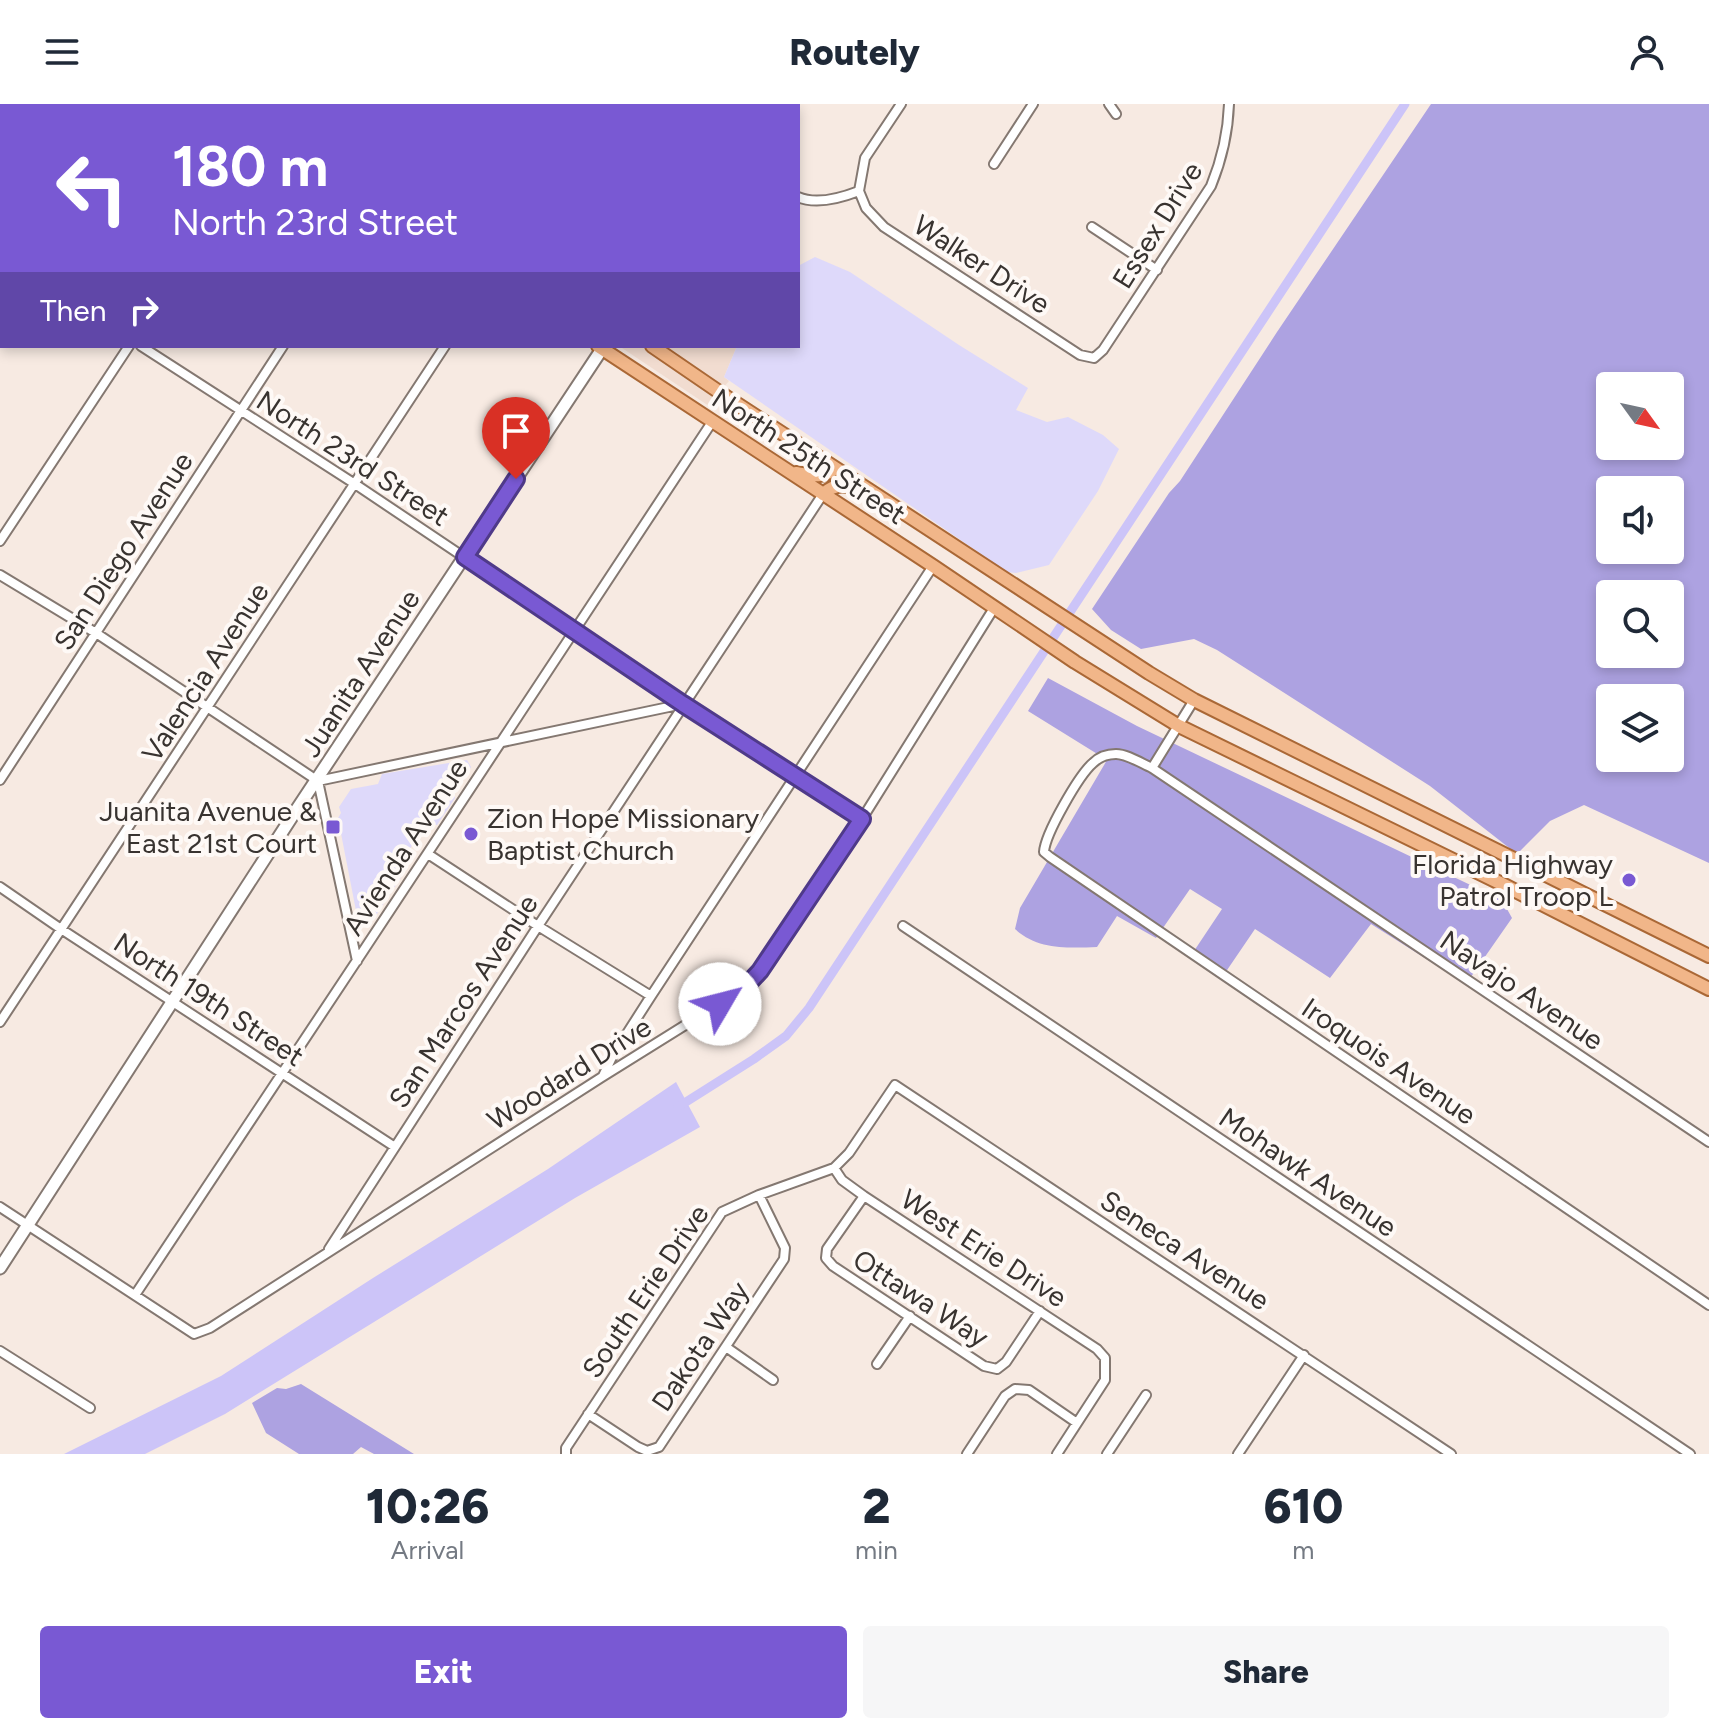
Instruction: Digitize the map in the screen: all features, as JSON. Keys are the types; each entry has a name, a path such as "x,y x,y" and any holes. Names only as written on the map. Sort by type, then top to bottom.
{"main road":[{"name":"North 25th Street","path":"602,348 1075,662 1179,726 1709,989"},
{"name":"North 25th Street","path":"655,348 834,468 1194,700 1709,956"},
{"path":"789,472 822,476 834,468"},
{"path":"823,494 832,487 844,485 871,492"}],"street":[{"path":"800,198 824,200 859,191 865,158 901,104"},
{"path":"994,164 1033,104"},
{"path":"1109,104 1116,114"},
{"name":"Essex Drive","path":"1094,358 1103,350 1211,186 1222,161 1229,127 1229,104"},
{"name":"Walker Drive","path":"859,191 866,208 884,227 1080,355 1094,358"},
{"path":"1092,227 1157,270"},
{"path":"0,541 128,348"},
{"name":"North 23rd Street","path":"144,348 862,819"},
{"name":"San Diego Avenue","path":"0,780 282,348"},
{"name":"Valencia Avenue","path":"0,1022 444,348"},
{"name":"Juanita Avenue","path":"0,1268 600,348"},
{"name":"Avienda Avenue","path":"135,1295 712,422"},
{"name":"San Marcos Avenue","path":"326,1253 823,494"},
{"path":"602,1077 651,996 933,566"},
{"path":"0,575 96,633 318,781 357,961"},
{"name":"Woodard Drive","path":"135,1295 194,1334 210,1328 743,989 760,971 862,819 994,608"},
{"path":"1152,768 1194,700"},
{"path":"318,781 683,704"},
{"name":"Navajo Avenue","path":"1044,852 1053,824 1091,764 1103,756 1119,753 1152,768 1709,1142"},
{"name":"Iroquois Avenue","path":"1044,852 1709,1305"},
{"path":"428,854 651,996"},
{"name":"North 19th Street","path":"0,887 395,1147"},
{"name":"Mohawk Avenue","path":"903,926 1690,1454"},
{"name":"Seneca Avenue","path":"834,1168 849,1153 895,1085 1451,1454"},
{"name":"South Erie Drive","path":"566,1454 566,1448 722,1212 834,1168"},
{"name":"West Erie Drive","path":"834,1168 842,1180 864,1196 1097,1349 1105,1358 1105,1380 1077,1423"},
{"name":"Dakota Way","path":"588,1414 638,1447 647,1451 659,1447 784,1259 785,1248 759,1195"},
{"name":"Ottawa Way","path":"864,1196 827,1249 826,1258 833,1266 984,1366 997,1369 1006,1362 1040,1311"},
{"path":"0,1207 135,1295"},
{"path":"877,1364 910,1316"},
{"path":"726,1347 773,1380"},
{"path":"0,1351 90,1408"},
{"path":"1238,1454 1304,1355"},
{"path":"967,1454 1005,1396 1015,1389 1029,1390 1077,1423 1057,1454"},
{"path":"1107,1454 1146,1395"}],"shaded area":[{"path":"1431,104 1709,104 1709,863 1584,805 1550,821 1517,854 1430,786 1217,650 1194,639 1141,649 1111,630 1092,609"},
{"path":"815,257 850,272 1028,388 1016,410 1047,422 1068,417 1103,435 1119,449 1098,491 1049,565 1016,573 1007,572 724,377 736,348 800,348 800,265"},
{"path":"622,348 647,348 717,396 709,406"},
{"path":"663,348 736,348 724,377 729,381 722,389"},
{"path":"1048,678 1137,726 1502,900 1512,918 1466,984 1371,924 1330,978 1255,929 1223,976 1190,957 1222,909 1190,889 1156,938 1117,916 1097,947 1075,948 1033,941 1015,929 1020,908 1107,760 1028,711"},
{"path":"467,760 471,767 455,798 437,825 425,825 399,866 403,874 373,920 358,921 338,818 341,813 339,807 351,789 378,784 382,774"},
{"path":"676,1082 700,1127 575,1198 225,1414 145,1454 64,1454 221,1376 548,1169"},
{"path":"301,1384 414,1454 374,1454 361,1447 353,1454 299,1454 266,1433 252,1403 277,1388 286,1389"}],"waterway":[{"path":"678,1107 786,1036 809,1008 1405,104"}],"place":[{"name":"Juanita Avenue & East 21st Court","path":"333,827"},
{"name":"Zion Hope Missionary Baptist Church","path":"471,834"},
{"name":"Florida Highway Patrol Troop L","path":"1629,880"}],"route":[{"path":"516,479 465,557 683,704 862,819 760,971 743,989 720,1004"}]}
